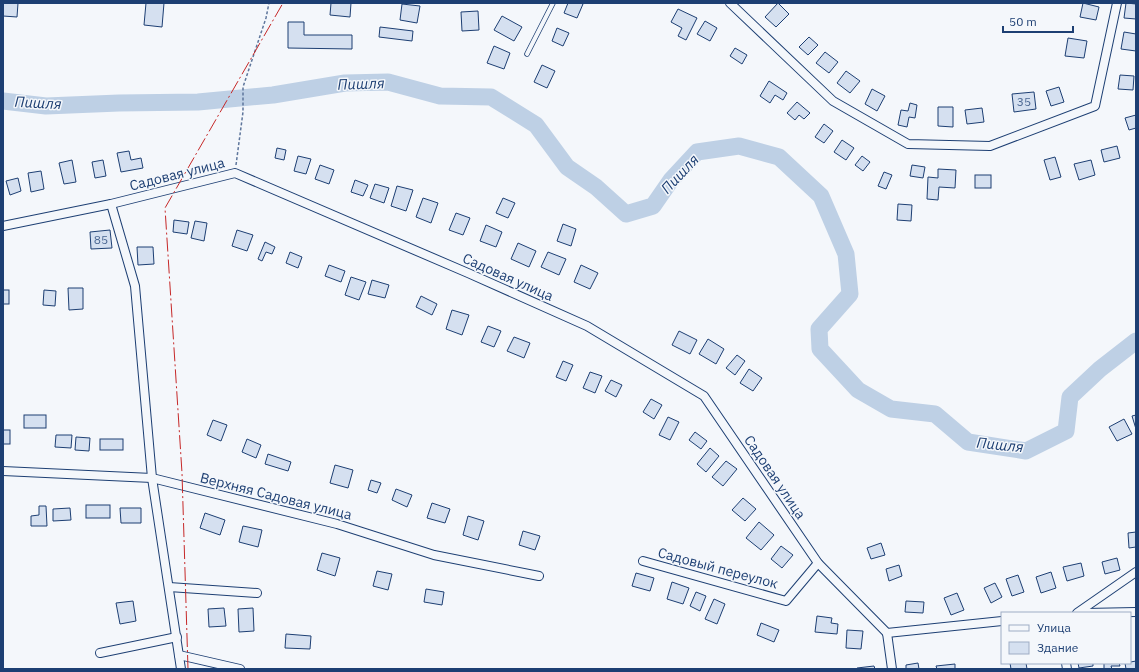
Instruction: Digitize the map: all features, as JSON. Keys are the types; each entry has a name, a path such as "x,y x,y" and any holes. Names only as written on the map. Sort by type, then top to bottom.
{"street":[{"path":"730,3 833,101 908,144 990,146 1094,106 1117,3"},
{"name":"Садовая улица","path":"3,226 111,204 235,173 587,326 704,396 818,563 887,633"},
{"path":"111,204 135,286 152,478 181,669"},
{"name":"Верхняя Садовая улица","path":"3,471 152,478 337,524 434,555 539,576"},
{"name":"Садовый переулок","path":"642,561 786,601 818,563"},
{"path":"1078,612 1136,572"},
{"path":"169,587 257,593"},
{"path":"892,669 887,633 1001,621"},
{"path":"100,653 177,637"},
{"path":"179,655 240,669"}],"lane":[{"path":"527,54 553,3"}],"path":[{"path":"235,173 243,112 243,87 266,18 268,3"}],"building":[{"path":"3,3 18,3 17,17 3,16"},
{"path":"146,3 164,3 162,27 144,25"},
{"path":"331,3 351,3 350,17 330,15"},
{"path":"568,3 583,4 577,18 564,13"},
{"path":"778,3 789,14 776,27 765,17"},
{"path":"1083,3 1099,7 1096,20 1080,17"},
{"path":"1126,3 1136,4 1136,19 1124,18"},
{"path":"402,4 420,6 417,23 400,20"},
{"path":"678,9 697,18 686,40 678,36 682,28 671,22"},
{"path":"478,11 479,30 462,31 461,12"},
{"path":"502,16 522,27 514,41 494,30"},
{"path":"705,21 717,28 710,41 697,34"},
{"path":"288,22 304,22 304,35 352,35 352,49 288,48"},
{"path":"380,27 413,31 412,41 379,37"},
{"path":"557,28 569,33 563,46 552,41"},
{"path":"1124,32 1136,34 1136,51 1121,49"},
{"path":"809,37 818,45 808,55 799,47"},
{"path":"1068,38 1087,41 1084,58 1065,56"},
{"path":"494,46 510,53 504,69 487,63"},
{"path":"735,48 747,55 742,64 730,56"},
{"path":"825,52 838,62 829,73 816,63"},
{"path":"542,65 555,71 547,88 534,82"},
{"path":"846,71 860,81 850,93 837,83"},
{"path":"1120,75 1134,76 1133,90 1118,89"},
{"path":"769,81 787,93 783,100 775,95 770,103 760,96"},
{"path":"1059,87 1064,102 1051,106 1046,91"},
{"path":"872,89 885,96 877,111 865,104"},
{"path":"1034,92 1036,109 1014,112 1012,94"},
{"path":"797,102 810,113 804,119 799,115 795,120 787,113"},
{"path":"910,103 917,105 915,118 909,117 907,127 898,125 901,110 908,111"},
{"path":"938,107 953,107 953,127 938,126"},
{"path":"982,108 984,122 967,124 965,110"},
{"path":"1136,115 1136,128 1129,130 1125,118"},
{"path":"824,124 833,131 824,143 815,137"},
{"path":"842,140 854,148 846,160 834,152"},
{"path":"1117,146 1120,158 1104,162 1101,150"},
{"path":"277,148 286,150 284,160 275,158"},
{"path":"129,151 131,160 141,158 143,168 121,172 117,153"},
{"path":"298,156 311,159 306,174 294,171"},
{"path":"862,156 870,162 863,171 855,165"},
{"path":"1055,157 1061,177 1050,180 1044,160"},
{"path":"72,160 76,182 64,184 59,163"},
{"path":"103,160 106,176 95,178 92,162"},
{"path":"1091,160 1095,175 1079,180 1074,164"},
{"path":"320,165 334,170 329,184 315,179"},
{"path":"912,165 925,167 923,178 910,176"},
{"path":"938,169 956,170 955,188 939,187 938,200 927,199 928,177 938,178"},
{"path":"41,171 44,189 31,192 28,173"},
{"path":"884,172 892,175 886,189 878,186"},
{"path":"975,175 991,175 991,188 975,188"},
{"path":"18,178 21,191 10,195 6,181"},
{"path":"355,180 368,185 363,196 351,192"},
{"path":"375,184 389,188 384,203 370,198"},
{"path":"397,186 413,190 406,211 391,206"},
{"path":"423,198 438,203 431,223 416,217"},
{"path":"503,198 515,203 508,218 496,213"},
{"path":"898,204 912,205 911,221 897,220"},
{"path":"456,213 470,218 463,235 449,230"},
{"path":"174,220 189,222 187,234 173,232"},
{"path":"195,221 207,223 204,241 191,238"},
{"path":"563,224 576,229 571,246 557,241"},
{"path":"486,225 502,232 496,247 480,241"},
{"path":"110,230 112,248 91,249 90,232"},
{"path":"237,230 253,235 247,251 232,246"},
{"path":"265,242 275,247 272,254 266,252 262,261 258,259"},
{"path":"518,243 536,251 529,267 511,259"},
{"path":"137,247 153,247 154,264 138,265"},
{"path":"290,252 302,257 298,268 286,263"},
{"path":"548,252 566,259 559,275 541,267"},
{"path":"329,265 345,271 341,282 325,276"},
{"path":"581,265 598,273 590,289 574,282"},
{"path":"351,277 366,282 359,300 345,295"},
{"path":"372,280 389,285 385,298 368,294"},
{"path":"68,288 83,288 83,309 69,310"},
{"path":"3,290 9,290 9,304 3,304"},
{"path":"44,290 56,291 55,306 43,305"},
{"path":"421,296 437,304 432,315 416,307"},
{"path":"452,310 469,315 462,335 446,329"},
{"path":"488,326 501,331 494,347 481,342"},
{"path":"679,331 697,340 690,354 672,345"},
{"path":"514,337 530,343 524,358 507,351"},
{"path":"708,339 724,349 716,364 699,354"},
{"path":"737,355 745,361 735,375 726,368"},
{"path":"563,361 573,365 566,381 556,377"},
{"path":"749,369 762,378 753,391 740,383"},
{"path":"590,372 602,376 595,393 583,388"},
{"path":"611,380 622,385 616,397 605,391"},
{"path":"651,399 662,405 654,419 643,412"},
{"path":"24,415 46,415 46,428 24,428"},
{"path":"1136,415 1136,429 1132,416"},
{"path":"668,417 679,422 670,440 659,435"},
{"path":"1124,419 1132,434 1117,441 1109,427"},
{"path":"213,420 227,425 221,441 207,435"},
{"path":"3,430 10,430 10,444 3,444"},
{"path":"695,432 707,441 701,449 689,440"},
{"path":"56,435 72,435 71,448 55,447"},
{"path":"76,437 90,438 89,451 75,450"},
{"path":"100,439 123,439 123,450 100,450"},
{"path":"247,439 261,445 256,458 242,452"},
{"path":"710,448 719,456 706,472 697,464"},
{"path":"268,454 291,462 288,471 265,464"},
{"path":"726,461 737,469 723,486 712,477"},
{"path":"335,465 353,470 348,488 330,483"},
{"path":"371,480 381,483 377,493 368,490"},
{"path":"396,489 412,495 407,507 392,500"},
{"path":"743,498 756,509 745,521 732,510"},
{"path":"432,503 450,509 445,523 427,518"},
{"path":"86,505 110,505 110,518 86,518"},
{"path":"39,506 46,506 47,526 31,526 31,516 39,515"},
{"path":"70,508 71,520 53,521 53,509"},
{"path":"120,508 141,508 141,523 121,523"},
{"path":"205,513 225,520 220,535 200,528"},
{"path":"468,516 484,521 478,540 463,535"},
{"path":"759,522 774,535 761,550 746,538"},
{"path":"243,526 262,530 258,547 239,542"},
{"path":"523,531 540,536 535,550 519,545"},
{"path":"1136,532 1136,547 1129,548 1128,533"},
{"path":"881,543 885,555 871,559 867,548"},
{"path":"781,546 793,555 782,568 771,559"},
{"path":"322,553 340,558 335,576 317,570"},
{"path":"1117,558 1120,570 1105,574 1102,562"},
{"path":"1081,563 1084,576 1067,581 1063,567"},
{"path":"899,565 902,576 889,581 886,569"},
{"path":"377,571 392,574 388,590 373,586"},
{"path":"1051,572 1056,588 1041,593 1036,577"},
{"path":"636,573 654,578 650,591 632,586"},
{"path":"1018,575 1024,592 1012,596 1006,579"},
{"path":"672,582 689,588 683,604 667,599"},
{"path":"995,583 1002,597 991,603 984,588"},
{"path":"426,589 444,592 442,605 424,602"},
{"path":"696,592 706,596 700,611 690,606"},
{"path":"957,593 964,610 951,615 944,598"},
{"path":"714,599 725,604 717,624 705,619"},
{"path":"133,601 136,621 120,624 116,603"},
{"path":"906,601 924,602 923,613 905,612"},
{"path":"224,608 226,626 209,627 208,609"},
{"path":"253,608 254,631 239,632 238,609"},
{"path":"817,616 832,618 831,623 838,624 837,634 815,632"},
{"path":"761,623 779,630 774,642 757,635"},
{"path":"847,630 863,631 861,649 846,648"},
{"path":"286,634 311,636 310,649 285,648"},
{"path":"1136,661 1136,669 1126,669 1125,664 1131,664 1131,662"},
{"path":"918,663 919,669 906,669 906,665"},
{"path":"955,664 955,669 937,669 936,666"},
{"path":"1010,664 1026,664 1027,669 1011,669"},
{"path":"1078,664 1093,664 1093,666 1079,668"},
{"path":"1104,664 1119,664 1120,666 1111,666 1112,669 1104,669"},
{"path":"874,666 875,669 857,668"}],"waterway":[{"name":"Пишля","path":"3,101 46,106 198,102 273,95 345,83 388,82 440,96 491,97 536,125 567,167 596,187 626,214 653,206 671,180 697,152 739,146 779,157 821,196 846,254 850,294 819,329 820,349 858,390 891,409 935,414 968,442 1026,451 1066,431 1070,397 1100,369 1136,341"}],"power":[{"path":"188,669 182,473 165,208 283,3"}]}
